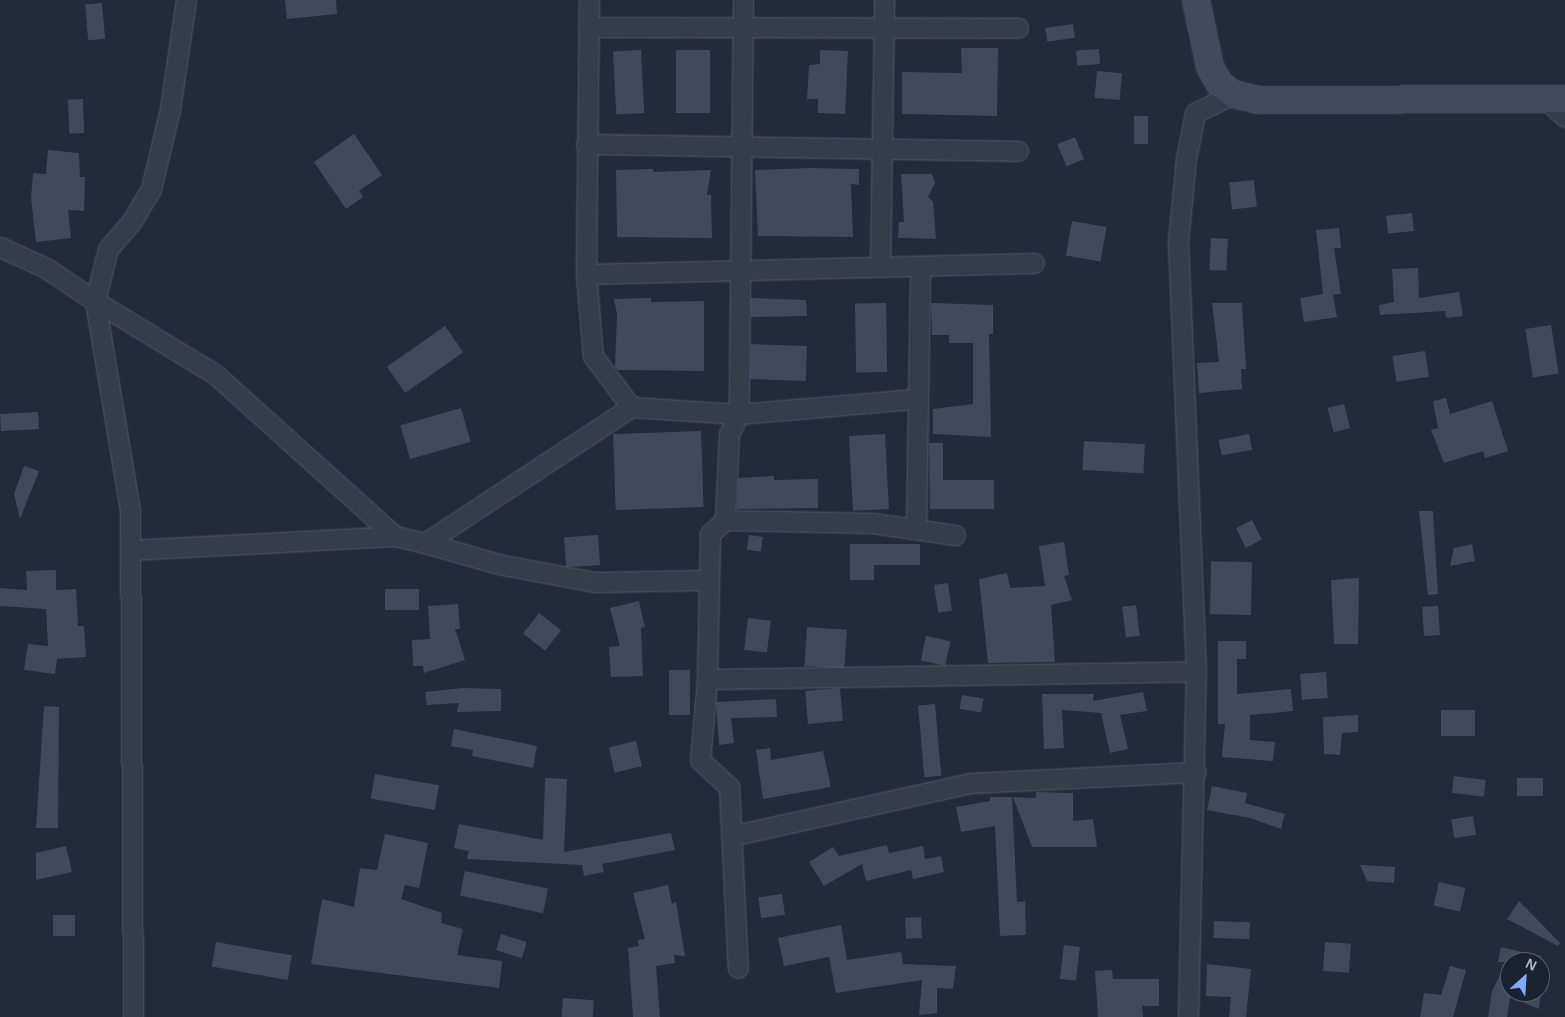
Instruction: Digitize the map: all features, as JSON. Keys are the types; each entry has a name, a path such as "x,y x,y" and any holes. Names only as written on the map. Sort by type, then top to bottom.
{"street":[{"path":"133,1017 130,510 95,301 108,249 132,221 151,189 170,110 186,0"},
{"path":"589,0 586,274 594,356 631,407"},
{"path":"725,520 729,434 739,414 743,0"},
{"path":"880,267 884,0"},
{"path":"1196,0 1210,67 1220,84 1233,94 1260,100 1555,99 1565,117"},
{"path":"588,27 1018,28"},
{"path":"1188,1017 1187,924 1196,772 1196,671 1178,242 1186,159 1195,114 1233,94"},
{"path":"586,144 1018,151"},
{"path":"0,247 46,268 95,301 216,375 395,536"},
{"path":"586,274 1034,263"},
{"path":"916,529 915,399 920,266"},
{"path":"425,543 631,407 739,414 915,399"},
{"path":"738,968 729,787 700,760 708,679 710,534 725,520 873,523 955,535"},
{"path":"130,550 395,536 498,564 594,582 710,580"},
{"path":"708,679 1196,671"},
{"path":"732,836 970,783 1196,772"}],"building":[{"path":"285,0 336,0 337,14 287,19"},
{"path":"102,3 105,39 88,40 85,4"},
{"path":"1073,24 1075,38 1047,42 1045,28"},
{"path":"961,48 998,48 997,116 902,114 902,72 962,73"},
{"path":"1099,49 1100,64 1077,66 1076,51"},
{"path":"641,50 644,113 616,114 613,51"},
{"path":"676,50 710,50 710,113 676,113"},
{"path":"820,50 848,51 845,114 818,113 818,99 807,99 809,65 820,64"},
{"path":"1097,71 1122,73 1120,100 1095,98"},
{"path":"83,99 84,133 69,134 68,100"},
{"path":"1134,116 1148,116 1148,144 1134,144"},
{"path":"354,134 382,175 359,191 363,197 346,209 314,162"},
{"path":"1075,137 1084,159 1066,166 1057,144"},
{"path":"48,150 79,153 80,177 85,177 84,211 68,210 71,238 36,242 31,198 33,173 46,174"},
{"path":"653,169 653,172 711,170 707,195 711,195 712,238 617,237 616,170"},
{"path":"859,169 859,185 851,184 853,237 758,236 755,170"},
{"path":"901,174 932,174 935,183 928,197 933,202 936,239 898,238 899,222 904,222"},
{"path":"1254,180 1257,207 1232,209 1229,183"},
{"path":"1412,213 1414,231 1388,234 1386,216"},
{"path":"1072,221 1106,227 1100,262 1066,255"},
{"path":"1339,228 1341,248 1334,248 1341,294 1333,295 1337,317 1304,322 1300,298 1323,294 1316,230"},
{"path":"1211,238 1228,239 1226,271 1209,270"},
{"path":"1418,268 1419,298 1459,292 1463,316 1446,318 1445,311 1380,315 1379,305 1394,302 1392,269"},
{"path":"651,298 651,302 704,301 704,371 618,370 615,367 617,314 614,299"},
{"path":"751,298 806,300 807,316 751,317"},
{"path":"886,303 887,372 856,373 855,304"},
{"path":"931,303 993,305 993,334 989,334 991,437 933,434 933,409 973,404 973,343 949,343 949,335 932,335"},
{"path":"1212,303 1242,303 1246,369 1241,369 1242,389 1199,393 1197,363 1219,362"},
{"path":"1551,325 1559,373 1533,377 1525,329"},
{"path":"445,326 463,352 405,393 387,367"},
{"path":"751,344 807,346 806,381 750,379"},
{"path":"1425,351 1429,377 1396,382 1392,356"},
{"path":"1446,398 1450,414 1492,401 1508,451 1485,458 1483,451 1444,463 1431,430 1438,428 1433,401"},
{"path":"1344,404 1350,428 1334,432 1328,408"},
{"path":"461,408 471,442 410,459 400,425"},
{"path":"38,412 39,429 1,431 0,414"},
{"path":"701,431 704,507 616,510 613,434"},
{"path":"885,434 889,509 853,511 849,436"},
{"path":"1249,434 1252,450 1222,456 1219,440"},
{"path":"1084,441 1145,444 1143,473 1082,470"},
{"path":"929,443 943,443 943,480 994,480 994,509 930,509"},
{"path":"24,466 39,471 20,519 14,494"},
{"path":"774,476 774,480 818,479 818,508 737,509 738,478"},
{"path":"1419,511 1433,511 1438,594 1428,595"},
{"path":"1252,520 1262,540 1246,548 1236,528"},
{"path":"598,535 600,565 566,567 564,537"},
{"path":"749,535 763,537 761,552 747,550"},
{"path":"1064,542 1069,575 1064,576 1072,600 1051,605 1055,662 988,663 979,579 1007,573 1010,588 1045,586 1039,546"},
{"path":"850,544 920,544 920,565 874,565 874,580 850,580"},
{"path":"1472,544 1475,561 1450,566 1454,548"},
{"path":"1211,561 1252,562 1251,615 1210,614"},
{"path":"56,570 56,590 76,589 78,626 84,626 86,657 57,659 55,674 24,670 28,644 48,646 46,609 0,606 0,588 27,590 26,571"},
{"path":"1359,578 1358,644 1334,644 1331,580"},
{"path":"948,583 952,611 938,613 934,585"},
{"path":"385,589 419,589 419,610 385,610"},
{"path":"639,601 645,627 641,628 643,676 611,677 609,647 620,646 610,608"},
{"path":"458,604 460,629 455,629 465,660 424,673 423,666 413,666 412,640 430,639 428,606"},
{"path":"1136,605 1140,636 1126,637 1122,607"},
{"path":"1438,606 1440,635 1424,636 1422,607"},
{"path":"539,613 561,630 545,651 523,633"},
{"path":"748,618 771,621 767,653 744,650"},
{"path":"807,627 847,630 844,669 804,666"},
{"path":"926,636 950,641 945,666 921,660"},
{"path":"1218,641 1246,641 1246,659 1237,659 1237,694 1291,689 1293,711 1250,715 1250,740 1275,742 1273,761 1222,757 1225,724 1218,724"},
{"path":"669,670 690,670 690,715 669,715"},
{"path":"1326,672 1328,698 1302,700 1300,674"},
{"path":"463,688 501,689 501,711 457,712 459,703 427,705 425,692"},
{"path":"840,688 843,721 808,724 805,691"},
{"path":"1143,692 1147,711 1120,715 1128,749 1110,753 1101,713 1062,710 1064,748 1044,749 1042,694 1094,694 1093,701"},
{"path":"962,695 984,699 981,713 960,709"},
{"path":"776,699 777,717 731,718 734,743 719,745 716,702"},
{"path":"935,704 941,776 924,777 918,705"},
{"path":"44,706 59,707 58,828 36,828"},
{"path":"1441,710 1475,710 1475,736 1441,736"},
{"path":"1358,715 1358,732 1342,733 1340,755 1324,754 1323,717"},
{"path":"454,729 537,746 533,768 472,756 473,750 451,746"},
{"path":"636,741 642,766 615,773 609,747"},
{"path":"770,748 771,760 823,751 831,787 763,799 756,750"},
{"path":"375,774 439,785 435,810 371,799"},
{"path":"1454,776 1486,780 1484,797 1452,793"},
{"path":"545,778 567,779 564,852 671,833 675,850 602,864 604,872 584,876 582,865 467,859 469,851 454,848 459,824 543,840"},
{"path":"1517,778 1543,778 1543,796 1517,796"},
{"path":"1212,786 1247,793 1245,803 1285,814 1281,829 1250,818 1207,810"},
{"path":"1036,792 1073,793 1073,821 1093,819 1097,847 1032,847 1013,797 1036,798"},
{"path":"990,797 1012,797 1017,902 1025,901 1026,935 1000,936 995,826 961,832 956,807 990,801"},
{"path":"1473,816 1476,835 1454,838 1451,819"},
{"path":"385,834 428,843 419,888 405,885 401,899 442,913 441,923 463,929 457,955 502,961 499,988 311,964 322,899 354,907 360,868 377,870"},
{"path":"887,845 889,853 923,846 925,859 941,856 944,872 913,879 911,870 866,881 862,864 824,886 809,862 833,847 839,856"},
{"path":"66,846 72,872 36,880 36,853"},
{"path":"1360,865 1395,867 1394,883 1367,881"},
{"path":"465,871 548,889 543,913 460,895"},
{"path":"1439,882 1465,888 1460,911 1434,905"},
{"path":"668,885 672,904 676,902 685,956 674,955 675,963 656,966 660,1017 633,1017 628,948 639,946 638,940 645,939 633,893"},
{"path":"782,894 785,915 761,918 758,897"},
{"path":"1519,901 1560,943 1558,946 1507,919"},
{"path":"53,915 75,915 75,936 53,936"},
{"path":"921,917 922,938 906,939 905,918"},
{"path":"1214,921 1250,922 1249,939 1213,938"},
{"path":"841,925 847,960 901,952 903,964 956,966 953,989 937,988 937,1013 919,1015 922,980 836,993 829,957 784,966 778,938"},
{"path":"501,934 527,942 522,958 496,950"},
{"path":"216,942 292,955 287,980 212,967"},
{"path":"1325,942 1351,944 1349,973 1323,971"},
{"path":"1064,945 1080,947 1076,981 1060,979"},
{"path":"1501,947 1523,952 1500,952"},
{"path":"1207,964 1251,969 1246,1017 1229,1017 1231,997 1206,996"},
{"path":"1450,966 1466,970 1453,1017 1420,1017 1424,993 1441,995"},
{"path":"1112,970 1113,979 1159,979 1159,1006 1142,1006 1143,1017 1098,1017 1095,971"},
{"path":"1500,974 1500,1002 1509,1002 1507,1017 1488,1017 1492,991"},
{"path":"563,998 594,1000 593,1017 562,1017"},
{"path":"1522,1002 1540,1002 1539,1009"}]}
